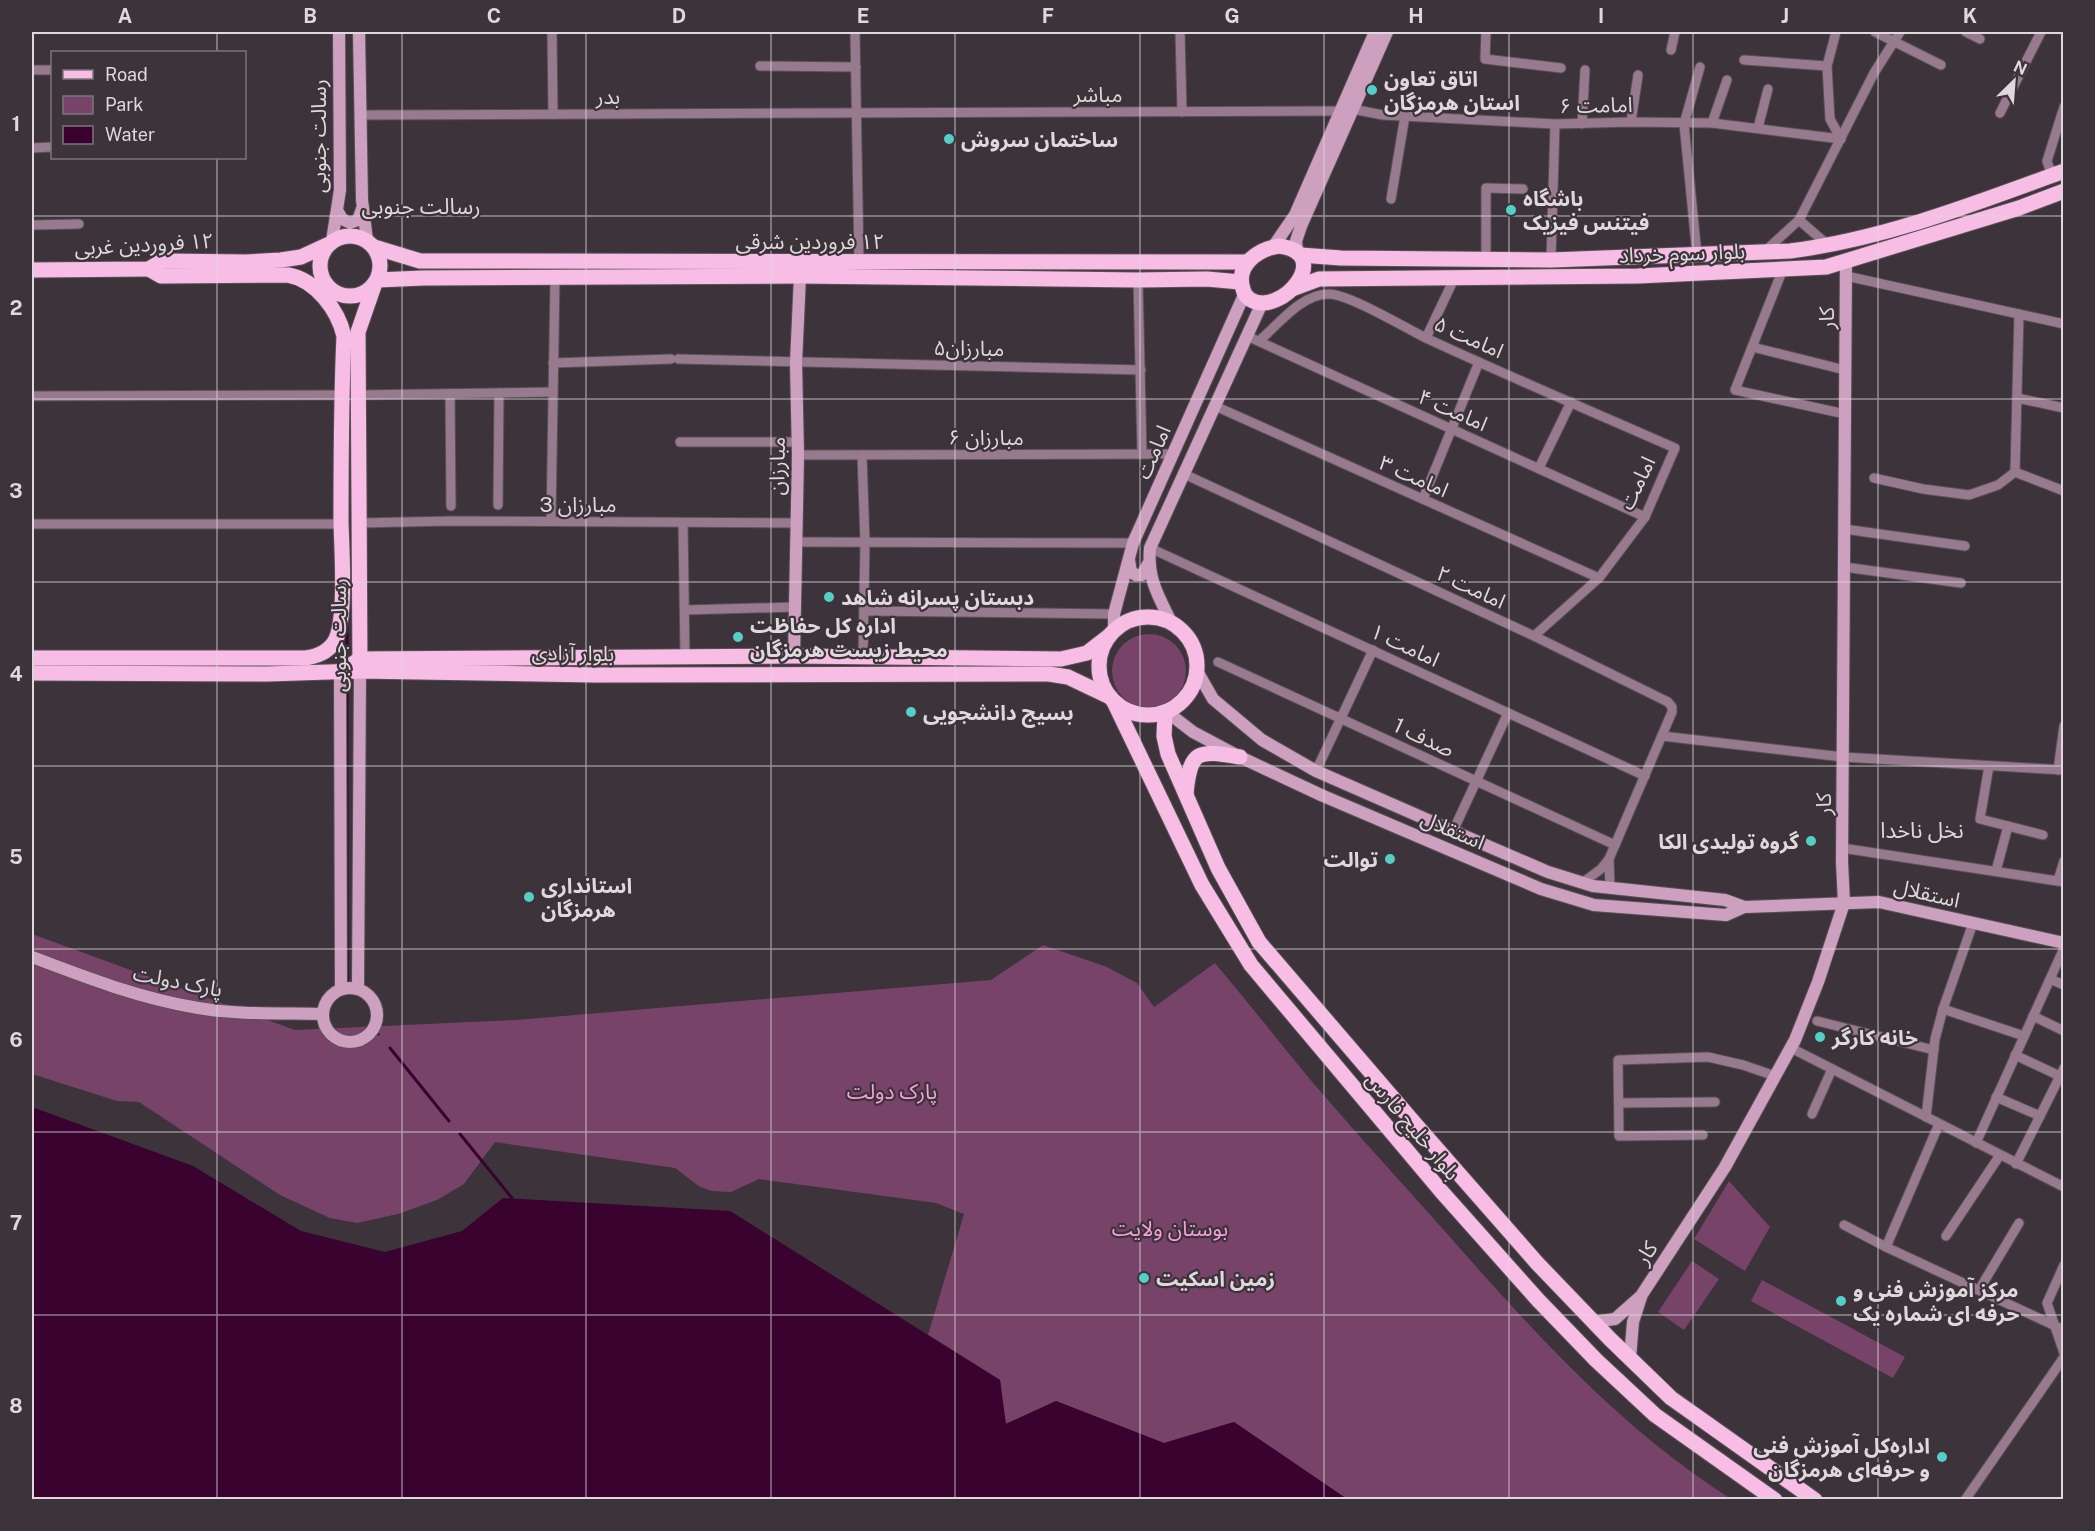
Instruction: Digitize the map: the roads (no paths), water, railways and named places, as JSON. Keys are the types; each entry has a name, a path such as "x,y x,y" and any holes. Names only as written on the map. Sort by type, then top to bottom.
{"main road":[{"name":"بلوار سوم خرداد","path":"1298,253 1341,258 1551,260 1764,252 1829,246 1948,214 2058,173"},
{"name":"بلوار سوم خرداد","path":"1292,289 1319,279 1638,276 1846,268 2064,191"},
{"path":"349,235 370,244 379,256 380,265 376,281 368,291 349,296 330,289 320,273 319,263 329,243 349,235"},
{"name":"١٢ فروردین غربى","path":"32,270 149,269 162,261 258,262 301,256 329,243"},
{"name":"١٢ فروردین شرقی","path":"370,244 420,261 1247,262"},
{"path":"1273,247 1290,247 1298,253 1303,259 1303,272 1301,279 1292,289 1280,297 1262,303 1251,300 1242,288 1247,262 1258,253 1273,247"},
{"path":"1341,258 1336,263 1336,270 1340,276 1347,279"},
{"path":"420,261 412,268 414,273 423,278"},
{"path":"1206,263 1214,265 1218,270 1216,275 1208,279"},
{"name":"رسالت جنوبی","path":"149,269 161,276 296,276 306,281 323,297 341,324 351,352"},
{"name":"١٢ فروردین شرقی","path":"376,281 423,278 800,276 1208,279 1242,288"},
{"name":"رسالت جنوبی","path":"341,570 341,472 350,395 351,352 376,281"},
{"name":"رسالت جنوبی","path":"350,395 360,472 360,665"},
{"path":"341,472 360,472"},
{"path":"32,658 314,657 327,650 337,636 340,621 341,570 359,570"},
{"path":"1154,618 1172,624 1189,639 1197,659 1197,671 1192,688 1186,698 1166,712 1152,716 1138,715 1125,710 1112,700 1101,683 1099,666 1101,650 1112,633 1124,623 1136,619 1154,618"},
{"name":"بلوار آزادی","path":"360,665 685,657 1068,658 1087,653 1112,633"},
{"path":"32,673 267,674 340,672 360,665"},
{"name":"بلوار آزادی","path":"360,665 596,675 1054,674 1089,686 1112,700"},
{"name":"بلوار خلیج فارس","path":"1112,700 1202,885 1251,965 1441,1191 1538,1300 1596,1360 1655,1415 1775,1500"},
{"name":"بلوار خلیج فارس","path":"1166,712 1164,736 1168,754 1218,868 1260,942 1423,1134 1537,1263 1593,1322 1671,1398 1815,1500"},
{"path":"1186,797 1188,774 1194,759 1207,753 1240,757"}],"street":[{"name":"رسالت جنوبی","path":"329,243 338,212 340,190 339,32"},
{"name":"رسالت جنوبی","path":"359,32 363,207 370,244"},
{"path":"552,32 553,114"},
{"path":"855,32 859,263"},
{"path":"1180,32 1182,112"},
{"path":"1298,253 1296,241 1301,226 1375,32"},
{"path":"1273,247 1294,215 1386,32"},
{"path":"1486,32 1485,59 1562,68"},
{"path":"1671,50 1675,32"},
{"path":"1836,32 1827,66 1830,119 1841,139"},
{"path":"1875,32 1941,65"},
{"path":"1764,252 1799,220 1874,73 1900,32"},
{"path":"1966,32 1980,39"},
{"path":"2000,113 2041,32"},
{"path":"1744,60 1827,66"},
{"path":"760,66 856,68"},
{"path":"1697,255 1684,124 1700,67"},
{"path":"32,70 51,70"},
{"path":"1582,124 1585,70"},
{"path":"1631,122 1638,75"},
{"path":"1712,123 1726,80"},
{"path":"1758,128 1768,89"},
{"path":"2058,173 2047,161 2064,107"},
{"name":"مباشر","path":"856,113 1346,110"},
{"name":"امامت ۶","path":"1346,110 1383,115 1555,124 1712,123 1841,139"},
{"name":"بدر","path":"360,115 856,113"},
{"path":"1391,199 1405,116"},
{"path":"1551,260 1555,124"},
{"path":"32,148 51,147"},
{"path":"1486,260 1486,188 1523,189"},
{"path":"338,212 347,223 354,222 360,216 363,207"},
{"path":"1799,220 1829,246"},
{"path":"32,225 80,224"},
{"path":"1846,268 2064,324"},
{"name":"کار","path":"1641,1296 1725,1167 1791,1048 1818,982 1844,903 1842,848 1846,268"},
{"path":"1783,269 1735,390 1845,414"},
{"name":"مبارزان","path":"794,656 798,455 796,363 800,276"},
{"path":"551,521 555,278"},
{"path":"1426,338 1454,279"},
{"path":"1138,280 1142,454"},
{"name":"امامت","path":"1112,633 1114,614 1133,543 1174,454 1242,288"},
{"name":"امامت ۵","path":"1259,341 1301,303 1313,296 1331,293 1348,298 1426,338 1675,448"},
{"name":"امامت","path":"1172,624 1151,582 1148,564 1150,548 1262,303"},
{"path":"2015,472 2019,314"},
{"name":"امامت ۴","path":"1247,336 1645,516"},
{"path":"1752,346 1845,370"},
{"name":"مبارزان۵","path":"553,363 674,359 1141,370"},
{"path":"1423,500 1479,362"},
{"path":"32,396 553,392"},
{"path":"498,505 499,393"},
{"path":"450,394 451,506"},
{"path":"2017,398 2064,408"},
{"path":"1539,468 1571,402"},
{"name":"امامت ۳","path":"1215,406 1599,578"},
{"path":"680,442 797,442"},
{"name":"امامت","path":"1534,636 1599,578 1645,516 1675,448"},
{"name":"مبارزان ۶","path":"798,455 1174,454"},
{"path":"862,455 865,542 863,657"},
{"path":"1874,478 1923,489 1969,495 1998,485 2015,472"},
{"path":"2015,472 2064,491"},
{"name":"امامت ۲","path":"1184,474 1534,636 1668,702 1672,707 1672,712 1609,860"},
{"name":"مبارزان 3","path":"360,523 551,521 795,523"},
{"path":"683,523 685,657"},
{"path":"32,524 341,524"},
{"path":"1844,529 1965,546"},
{"path":"796,542 1133,543"},
{"name":"امامت ۱","path":"1150,548 1645,776"},
{"path":"1129,556 1131,572 1136,575 1142,575 1148,564"},
{"path":"1844,567 1961,583"},
{"path":"685,610 795,607"},
{"path":"864,611 1114,614"},
{"path":"1316,771 1373,650"},
{"name":"صدف 1","path":"1218,662 1615,845"},
{"name":"رسالت جنوبی","path":"358,989 360,665"},
{"name":"استقلال","path":"1197,671 1213,699 1262,740 1316,771 1548,872 1582,883 1725,900 1744,907"},
{"name":"رسالت جنوبی","path":"340,672 341,989"},
{"name":"استقلال","path":"1166,712 1192,732 1321,795 1541,889 1594,905 1726,915 1744,907 1880,902 2064,943"},
{"path":"1453,831 1508,713"},
{"path":"1662,736 1843,757 2061,770 2064,726"},
{"path":"1989,766 1980,819 2043,835"},
{"path":"1996,871 2008,826"},
{"path":"1842,848 2061,881 2064,861"},
{"path":"1582,883 1609,860"},
{"path":"1609,860 1610,888"},
{"path":"1926,1117 1934,1050 1943,1009 1973,924"},
{"path":"1976,1143 2064,948"},
{"name":"پارک دولت","path":"32,957 124,992 199,1008 323,1014"},
{"path":"2050,979 2064,985"},
{"path":"341,989 358,989 366,993 376,1008 377,1017 369,1034 362,1039 344,1041 328,1031 323,1014 328,999 341,989"},
{"path":"1943,1009 2024,1036"},
{"path":"2033,1016 2064,1031"},
{"path":"1818,1021 1934,1050"},
{"path":"1791,1048 2064,1187"},
{"path":"2015,1055 2062,1074 2016,1164"},
{"path":"1703,1136 1619,1136 1618,1060 1708,1057 1743,1065 1775,1076"},
{"path":"1812,1114 1832,1069"},
{"path":"1996,1097 2040,1116"},
{"path":"1619,1102 1715,1102"},
{"path":"1886,1248 1939,1124"},
{"path":"1946,1236 2000,1155"},
{"path":"1979,1290 2019,1223"},
{"path":"1844,1226 1886,1248 2064,1330"},
{"path":"1965,1500 2064,1355 2047,1303 2064,1265"},
{"path":"1593,1322 1615,1319 1641,1296"},
{"path":"1630,1359 1634,1322 1641,1296"}],"water":[{"path":"32,1107 193,1166 301,1231 385,1252 462,1231 503,1198 730,1211 1000,1380 1006,1424 1056,1401 1164,1443 1234,1422 1347,1499 32,1499"}],"waterway":[{"path":"347,624 347,647"},
{"path":"347,694 347,984"},
{"path":"390,1048 449,1121"},
{"path":"460,1134 512,1198"}],"place":[{"name":"اتاق تعاون استان هرمزگان","path":"1372,90"},
{"name":"ساختمان سروش","path":"949,139"},
{"name":"باشگاه فیتنس فیزیک","path":"1511,210"},
{"name":"دبستان پسرانه شاهد","path":"829,597"},
{"name":"اداره کل حفاظت محیط زیست هرمزگان","path":"738,637"},
{"name":"بسیج دانشجویی","path":"911,712"},
{"name":"گروه تولیدی الکا","path":"1811,841"},
{"name":"توالت","path":"1390,859"},
{"name":"استانداری هرمزگان","path":"529,897"},
{"name":"خانه کارگر","path":"1820,1037"},
{"name":"زمین اسکیت","path":"1144,1278"},
{"name":"مرکز آموزش فنی و حرفه ای شماره یک","path":"1841,1301"},
{"name":"اداره‌کل آموزش فنى و حرفه‌اى هرمزگان","path":"1942,1457"}],"district":[{"name":"رسالت جنوبی","path":"421,206"},
{"name":"نخل ناخدا","path":"1922,830"}],"park label":[{"name":"بوستان ولایت","path":"1170,1228"}]}
